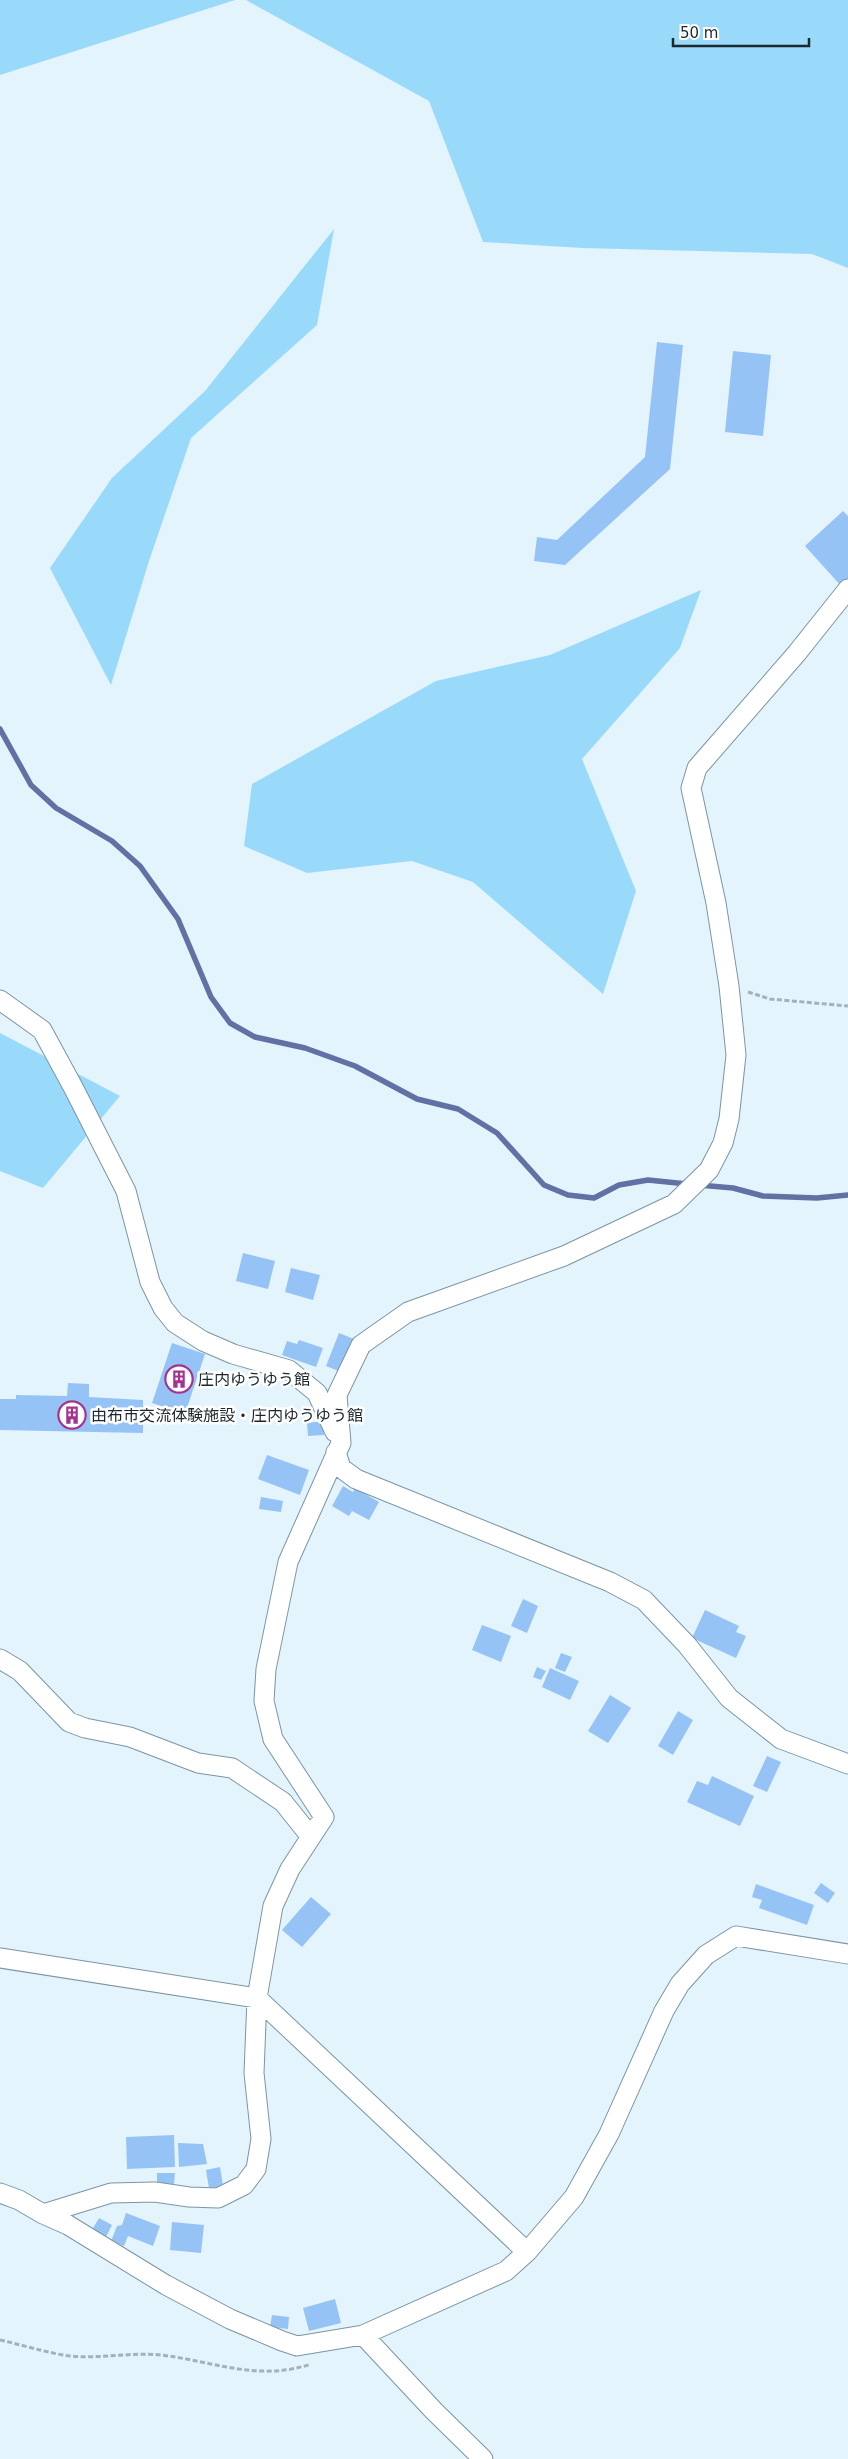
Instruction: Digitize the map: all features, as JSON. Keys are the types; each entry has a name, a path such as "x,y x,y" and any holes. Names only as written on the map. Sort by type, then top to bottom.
{"street":[{"path":"848,589 797,653 697,768 691,788 716,903 736,1055 729,1119 723,1143 709,1170 674,1204 564,1256 408,1312 361,1345 337,1395 338,1447 341,1468 356,1480 610,1582 644,1600 687,1645 729,1698 781,1739 848,1764"},
{"path":"0,1000 42,1030 73,1087 126,1191 150,1282 163,1308 175,1323 203,1341 232,1354 289,1370 317,1393 338,1447 288,1562 266,1669 264,1701 273,1739 324,1817 290,1869 273,1906 257,1998 254,2073 261,2139 256,2169 244,2186 218,2198 189,2197 155,2192 111,2193 43,2214"},
{"path":"0,1659 20,1671 69,1722 85,1728 130,1737 198,1763 232,1768 284,1802 311,1837"},
{"path":"0,2193 19,2200 43,2214 68,2225 166,2285 230,2319 282,2341 297,2346 363,2335 506,2270 527,2252 574,2196 608,2134 664,2011 680,1984 706,1955 736,1936 848,1954"},
{"path":"0,1958 257,1998 527,2252"},
{"path":"363,2335 434,2411 483,2459"}],"path":[{"path":"728,986 770,999 848,1006"},
{"path":"0,2340 70,2356 160,2355 233,2370 276,2370 315,2362"}],"shaded area":[{"path":"0,0 235,0 0,75"},
{"path":"246,0 848,0 848,268 812,254 583,248 483,242 429,101"},
{"path":"334,229 317,325 191,438 149,561 111,685 50,568 112,478 205,391"},
{"path":"701,590 680,648 582,759 636,891 603,994 473,882 412,861 307,873 244,846 252,784 436,681 550,655"},
{"path":"0,1033 120,1096 43,1188 0,1171"}],"building":[{"path":"657,342 683,345 670,469 565,565 534,561 537,537 557,540 645,457"},
{"path":"733,351 771,355 763,436 725,432"},
{"path":"843,511 848,516 848,582 842,587 805,546"},
{"path":"243,1253 275,1261 268,1289 236,1281"},
{"path":"291,1268 320,1275 313,1300 285,1292"},
{"path":"339,1333 354,1339 341,1372 326,1366"},
{"path":"299,1340 323,1348 316,1367 282,1355 287,1341 297,1344"},
{"name":"庄内ゆうゆう館","path":"172,1343 205,1354 185,1414 152,1403"},
{"name":"由布市交流体験施設・庄内ゆうゆう館","path":"68,1383 89,1384 89,1397 143,1400 143,1433 0,1430 0,1399 16,1399 16,1395 67,1396"},
{"path":"323,1421 324,1435 308,1436 307,1423"},
{"path":"267,1455 309,1470 300,1495 258,1479"},
{"path":"343,1486 353,1492 355,1488 379,1502 369,1520 352,1511 349,1516 332,1506"},
{"path":"261,1497 283,1501 281,1512 259,1509"},
{"path":"523,1599 538,1606 527,1633 511,1626"},
{"path":"705,1610 739,1626 736,1632 746,1636 736,1658 692,1638"},
{"path":"482,1625 511,1636 501,1662 472,1650"},
{"path":"561,1653 572,1657 565,1672 555,1668"},
{"path":"537,1667 546,1671 541,1680 533,1677"},
{"path":"550,1668 579,1681 570,1700 542,1687"},
{"path":"610,1695 631,1708 608,1743 588,1731"},
{"path":"678,1711 693,1720 673,1755 658,1746"},
{"path":"767,1756 781,1762 767,1792 753,1786"},
{"path":"712,1776 754,1796 740,1826 687,1802 697,1781 708,1785"},
{"path":"821,1883 835,1893 828,1903 814,1893"},
{"path":"756,1884 814,1905 807,1925 759,1908 762,1900 752,1897"},
{"path":"311,1897 331,1914 302,1947 282,1930"},
{"path":"174,2135 175,2167 127,2169 126,2137"},
{"path":"178,2143 203,2144 207,2164 179,2167"},
{"path":"220,2167 223,2186 209,2188 206,2170"},
{"path":"157,2173 175,2173 174,2184 157,2183"},
{"path":"126,2213 160,2226 153,2246 128,2236 124,2246 111,2241 117,2226 122,2225"},
{"path":"99,2218 112,2225 106,2237 92,2230"},
{"path":"172,2222 204,2225 201,2253 170,2250"},
{"path":"335,2299 341,2323 309,2331 303,2308"},
{"path":"272,2315 289,2317 288,2329 270,2327"}],"waterway":[{"path":"0,729 31,785 56,808 112,841 140,866 178,919 211,997 230,1023 255,1037 305,1048 355,1066 417,1099 458,1109 497,1133 544,1185 568,1195 594,1198 619,1185 648,1180 687,1184"},
{"path":"699,1185 733,1188 763,1196 817,1198 848,1195"}],"place":[{"name":"庄内ゆうゆう館","path":"179,1379"},
{"name":"由布市交流体験施設・庄内ゆうゆう館","path":"72,1415"}]}
